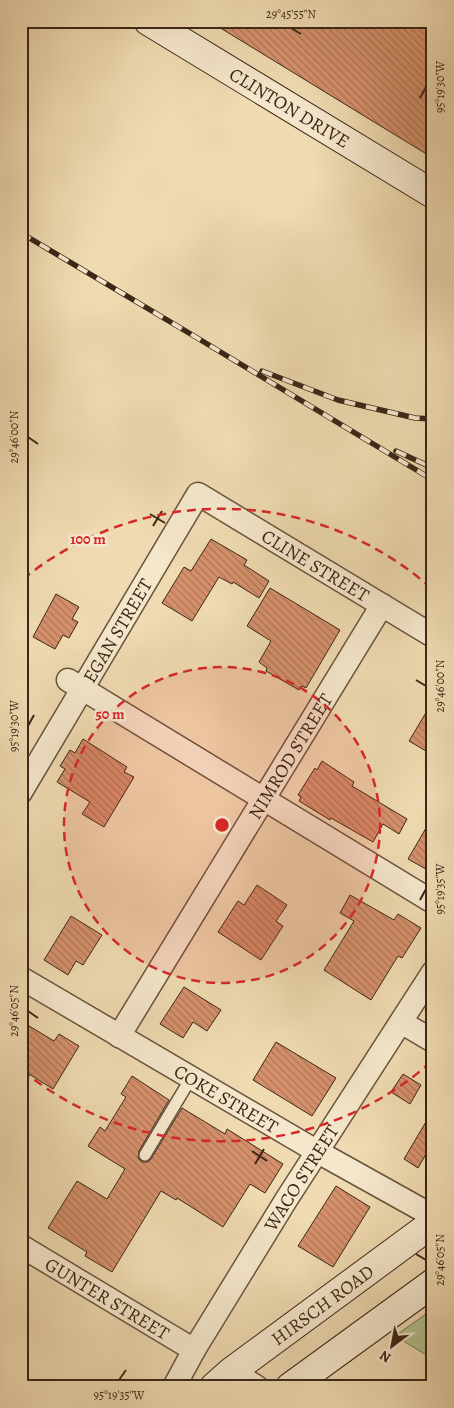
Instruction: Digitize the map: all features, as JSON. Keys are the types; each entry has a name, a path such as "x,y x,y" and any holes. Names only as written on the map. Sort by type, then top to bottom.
{"main road":[{"name":"CLINTON DRIVE","path":"162,25 433,194"},
{"name":"HIRSCH ROAD","path":"223,1379 433,1223"},
{"path":"290,1387 433,1283"}],"street":[{"name":"CLINE STREET","path":"198,494 433,636"},
{"name":"EGAN STREET","path":"21,792 75,684 198,494"},
{"name":"NIMROD STREET","path":"119,1036 382,605"},
{"path":"75,684 433,902"},
{"name":"WACO STREET","path":"174,1387 194,1350 286,1200 433,972"},
{"name":"COKE STREET","path":"21,978 318,1152 433,1216"},
{"path":"401,1022 433,1041"},
{"name":"GUNTER STREET","path":"21,1246 194,1350"},
{"path":"223,1379 257,1387"}],"lane":[{"path":"145,1155 191,1078"}],"green space":[{"path":"433,1309 433,1359 395,1336"}],"building":[{"path":"209,21 433,21 433,158"},
{"path":"211,539 247,560 244,565 269,581 259,598 233,582 232,584 219,577 192,621 162,603 184,567 191,571"},
{"path":"270,588 340,630 306,688 302,686 299,690 266,671 267,668 259,662 271,641 247,626"},
{"path":"56,594 79,607 72,619 78,622 69,638 63,635 55,649 33,637"},
{"path":"433,701 433,739 426,751 409,741"},
{"path":"83,739 127,767 124,772 134,777 104,827 82,814 90,802 57,782 65,769 60,766 70,750 75,753"},
{"path":"322,761 354,782 352,786 407,819 399,834 383,824 373,842 331,818 330,820 299,801 301,797 298,795 315,768 317,770"},
{"path":"433,816 433,873 408,859"},
{"path":"257,885 287,905 276,921 283,926 261,960 218,932 238,901 244,905"},
{"path":"350,895 394,920 398,914 421,928 402,958 398,956 371,1000 324,970 354,921 340,913"},
{"path":"71,916 102,935 83,965 76,961 68,975 44,960"},
{"path":"184,987 221,1010 207,1031 193,1022 183,1038 160,1024"},
{"path":"21,1021 54,1041 59,1034 79,1046 53,1089 21,1069"},
{"path":"276,1042 336,1078 312,1116 253,1080"},
{"path":"403,1074 421,1085 410,1104 391,1092"},
{"path":"132,1076 169,1100 139,1151 138,1158 142,1162 148,1162 151,1159 182,1108 225,1134 227,1129 283,1164 265,1193 250,1184 223,1227 177,1198 176,1200 161,1191 112,1272 85,1256 87,1252 48,1228 77,1181 107,1199 125,1169 88,1146 100,1127 105,1131 126,1097 121,1094"},
{"path":"433,1110 433,1158 426,1154 418,1168 404,1159"},
{"path":"336,1186 370,1207 333,1267 298,1246"}],"railway":[{"path":"21,233 433,480"},
{"path":"262,371 338,400 415,418 433,419"},
{"path":"396,451 433,468"}]}
